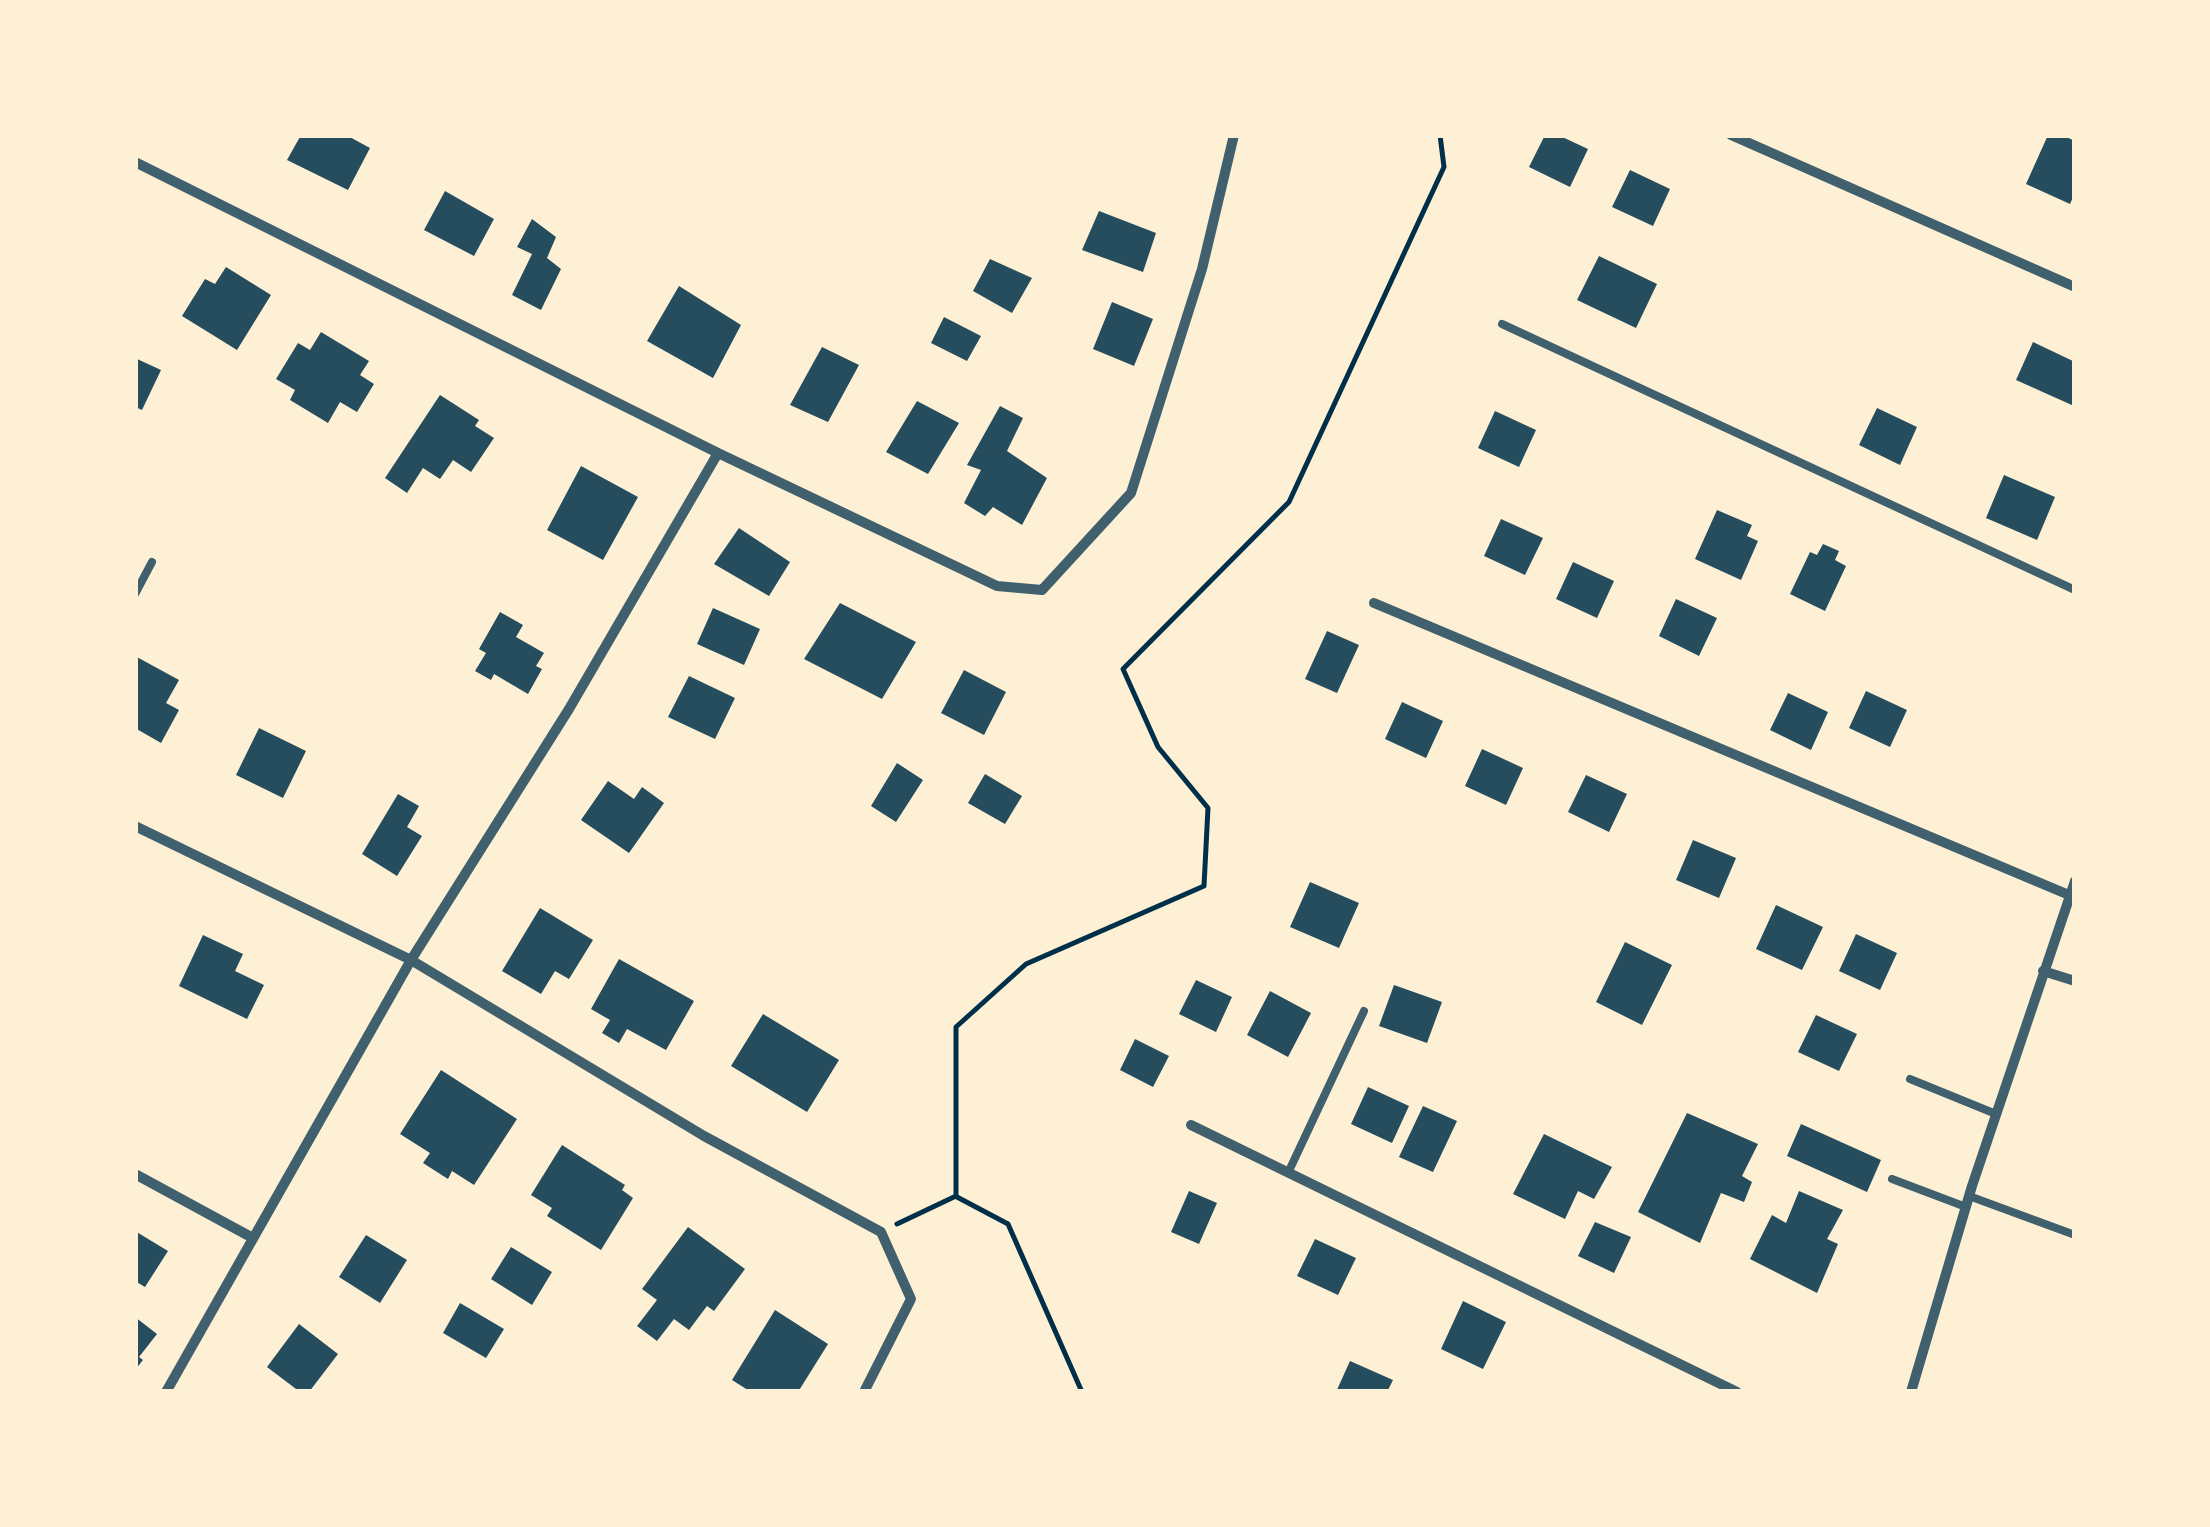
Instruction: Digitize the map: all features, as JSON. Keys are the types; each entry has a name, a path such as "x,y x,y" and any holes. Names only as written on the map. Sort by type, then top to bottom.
{"street":[{"path":"135,162 718,453 997,586 1042,590 1131,493 1202,269 1234,135"},
{"path":"1732,135 2075,287"},
{"path":"166,1392 410,960 569,709 718,453"},
{"path":"1374,603 2068,895"},
{"path":"135,826 410,960 704,1136 880,1232 911,1299 864,1392"},
{"path":"1911,1392 1996,1114 2075,881"},
{"path":"2043,970 2075,981"},
{"path":"1192,1126 1737,1392"},
{"path":"135,1174 251,1237"}],"lane":[{"path":"1502,324 2075,590"},
{"path":"135,594 152,562"},
{"path":"1288,1173 1364,1011"},
{"path":"1910,1079 1996,1114"},
{"path":"1892,1179 2075,1235"}],"path":[{"path":"956,1196 956,1027 1026,964 1204,886 1208,808 1158,747 1124,669 1289,502 1444,167 1440,135"},
{"path":"880,1232 956,1196"},
{"path":"956,1196 1008,1224 1082,1392"}],"building":[{"path":"301,135 346,135 370,148 348,190 287,160"},
{"path":"1545,135 1558,135 1588,149 1570,187 1529,167"},
{"path":"2048,135 2062,135 2075,141 2075,193 2070,204 2026,184"},
{"path":"1630,170 1670,189 1653,226 1612,207"},
{"path":"445,191 494,219 474,256 424,230"},
{"path":"1099,211 1156,233 1143,272 1082,250"},
{"path":"532,219 556,237 547,258 561,269 541,310 512,295 532,254 517,247"},
{"path":"1599,256 1657,284 1636,328 1577,300"},
{"path":"990,259 1032,278 1012,313 973,291"},
{"path":"226,267 271,295 237,350 182,316 205,279 215,284"},
{"path":"679,286 741,325 713,378 647,341"},
{"path":"1112,302 1153,319 1134,366 1093,349"},
{"path":"944,317 981,336 967,361 931,343"},
{"path":"321,332 369,361 360,375 374,384 357,412 340,402 328,423 290,400 295,390 276,379 298,343 310,350"},
{"path":"2033,342 2075,362 2074,406 2016,380"},
{"path":"822,347 859,365 828,422 790,405"},
{"path":"135,358 161,370 142,410 135,407"},
{"path":"440,395 479,420 475,426 494,438 471,472 453,460 440,479 423,468 407,493 385,478"},
{"path":"917,401 959,423 928,474 886,452"},
{"path":"1000,406 1023,418 1007,451 1047,478 1022,525 993,507 985,516 964,503 981,470 967,465"},
{"path":"1877,408 1917,427 1900,465 1859,445"},
{"path":"1495,411 1536,430 1519,467 1478,448"},
{"path":"581,466 638,497 603,560 547,530"},
{"path":"2004,475 2055,497 2037,540 1986,518"},
{"path":"1717,510 1752,525 1747,536 1758,541 1741,580 1695,559"},
{"path":"1501,519 1543,538 1525,575 1484,556"},
{"path":"739,528 790,562 769,596 714,564"},
{"path":"1823,544 1839,551 1835,560 1846,566 1825,611 1790,594 1810,552 1817,555"},
{"path":"1573,562 1614,581 1597,618 1556,599"},
{"path":"1676,599 1717,618 1699,656 1659,636"},
{"path":"840,603 916,642 882,699 804,659"},
{"path":"713,608 760,629 744,665 697,644"},
{"path":"500,612 523,625 516,637 544,653 536,666 542,669 528,694 494,674 491,680 475,671 486,653 479,649"},
{"path":"1327,631 1359,645 1337,693 1305,679"},
{"path":"135,656 179,680 166,703 179,710 161,743 135,728"},
{"path":"964,670 1006,692 984,735 941,713"},
{"path":"689,676 735,698 715,739 668,717"},
{"path":"1866,691 1907,710 1890,747 1849,728"},
{"path":"1788,693 1828,712 1811,750 1770,730"},
{"path":"1402,702 1443,721 1426,758 1385,739"},
{"path":"259,728 306,751 283,798 236,775"},
{"path":"1482,749 1523,768 1506,805 1465,786"},
{"path":"897,763 923,780 896,822 871,806"},
{"path":"985,774 1022,796 1005,824 968,803"},
{"path":"1586,775 1627,794 1609,832 1568,812"},
{"path":"608,781 634,799 642,787 664,803 629,853 581,820"},
{"path":"398,794 419,806 407,827 422,836 397,876 362,854"},
{"path":"1693,840 1736,858 1719,898 1676,880"},
{"path":"1310,882 1359,903 1339,948 1290,927"},
{"path":"1776,905 1823,927 1802,970 1756,949"},
{"path":"540,908 593,940 569,979 555,971 541,994 502,971"},
{"path":"1856,934 1897,953 1880,990 1839,971"},
{"path":"203,935 243,954 235,971 264,985 247,1019 179,986"},
{"path":"1625,942 1672,965 1642,1025 1596,1002"},
{"path":"619,959 694,1001 666,1050 627,1029 619,1043 602,1033 610,1020 591,1009"},
{"path":"1196,980 1232,997 1216,1032 1179,1014"},
{"path":"1394,985 1442,1002 1427,1043 1379,1026"},
{"path":"1270,991 1311,1013 1288,1057 1247,1035"},
{"path":"763,1014 839,1060 807,1112 731,1066"},
{"path":"1816,1015 1857,1034 1839,1071 1798,1052"},
{"path":"1135,1039 1169,1056 1153,1087 1120,1070"},
{"path":"441,1070 517,1119 474,1185 452,1171 448,1179 423,1163 430,1153 400,1134"},
{"path":"1368,1087 1409,1106 1392,1143 1351,1124"},
{"path":"1423,1106 1457,1121 1433,1172 1399,1157"},
{"path":"1687,1113 1758,1144 1742,1176 1752,1182 1744,1202 1721,1193 1700,1243 1638,1212"},
{"path":"1801,1124 1881,1160 1867,1192 1787,1156"},
{"path":"1544,1134 1612,1167 1594,1199 1578,1191 1565,1219 1513,1194"},
{"path":"562,1145 625,1185 622,1190 633,1198 601,1250 547,1216 552,1208 531,1195"},
{"path":"1189,1191 1217,1203 1199,1244 1171,1232"},
{"path":"1799,1191 1843,1210 1827,1239 1838,1244 1817,1293 1750,1259 1772,1215 1786,1223"},
{"path":"1595,1222 1631,1237 1614,1273 1578,1256"},
{"path":"688,1227 745,1269 714,1311 707,1306 689,1330 674,1319 657,1341 637,1326 657,1300 642,1289"},
{"path":"135,1231 168,1251 145,1287 135,1281"},
{"path":"366,1235 407,1260 380,1303 339,1277"},
{"path":"1315,1239 1356,1258 1338,1295 1297,1276"},
{"path":"511,1247 552,1272 532,1305 491,1279"},
{"path":"1463,1301 1506,1322 1483,1369 1441,1349"},
{"path":"460,1303 504,1329 486,1358 443,1333"},
{"path":"775,1310 828,1344 798,1392 751,1392 732,1380"},
{"path":"135,1317 157,1334 139,1357 143,1360 135,1370"},
{"path":"299,1324 338,1354 309,1392 300,1392 267,1367"},
{"path":"1350,1361 1393,1380 1387,1392 1336,1392"}]}
